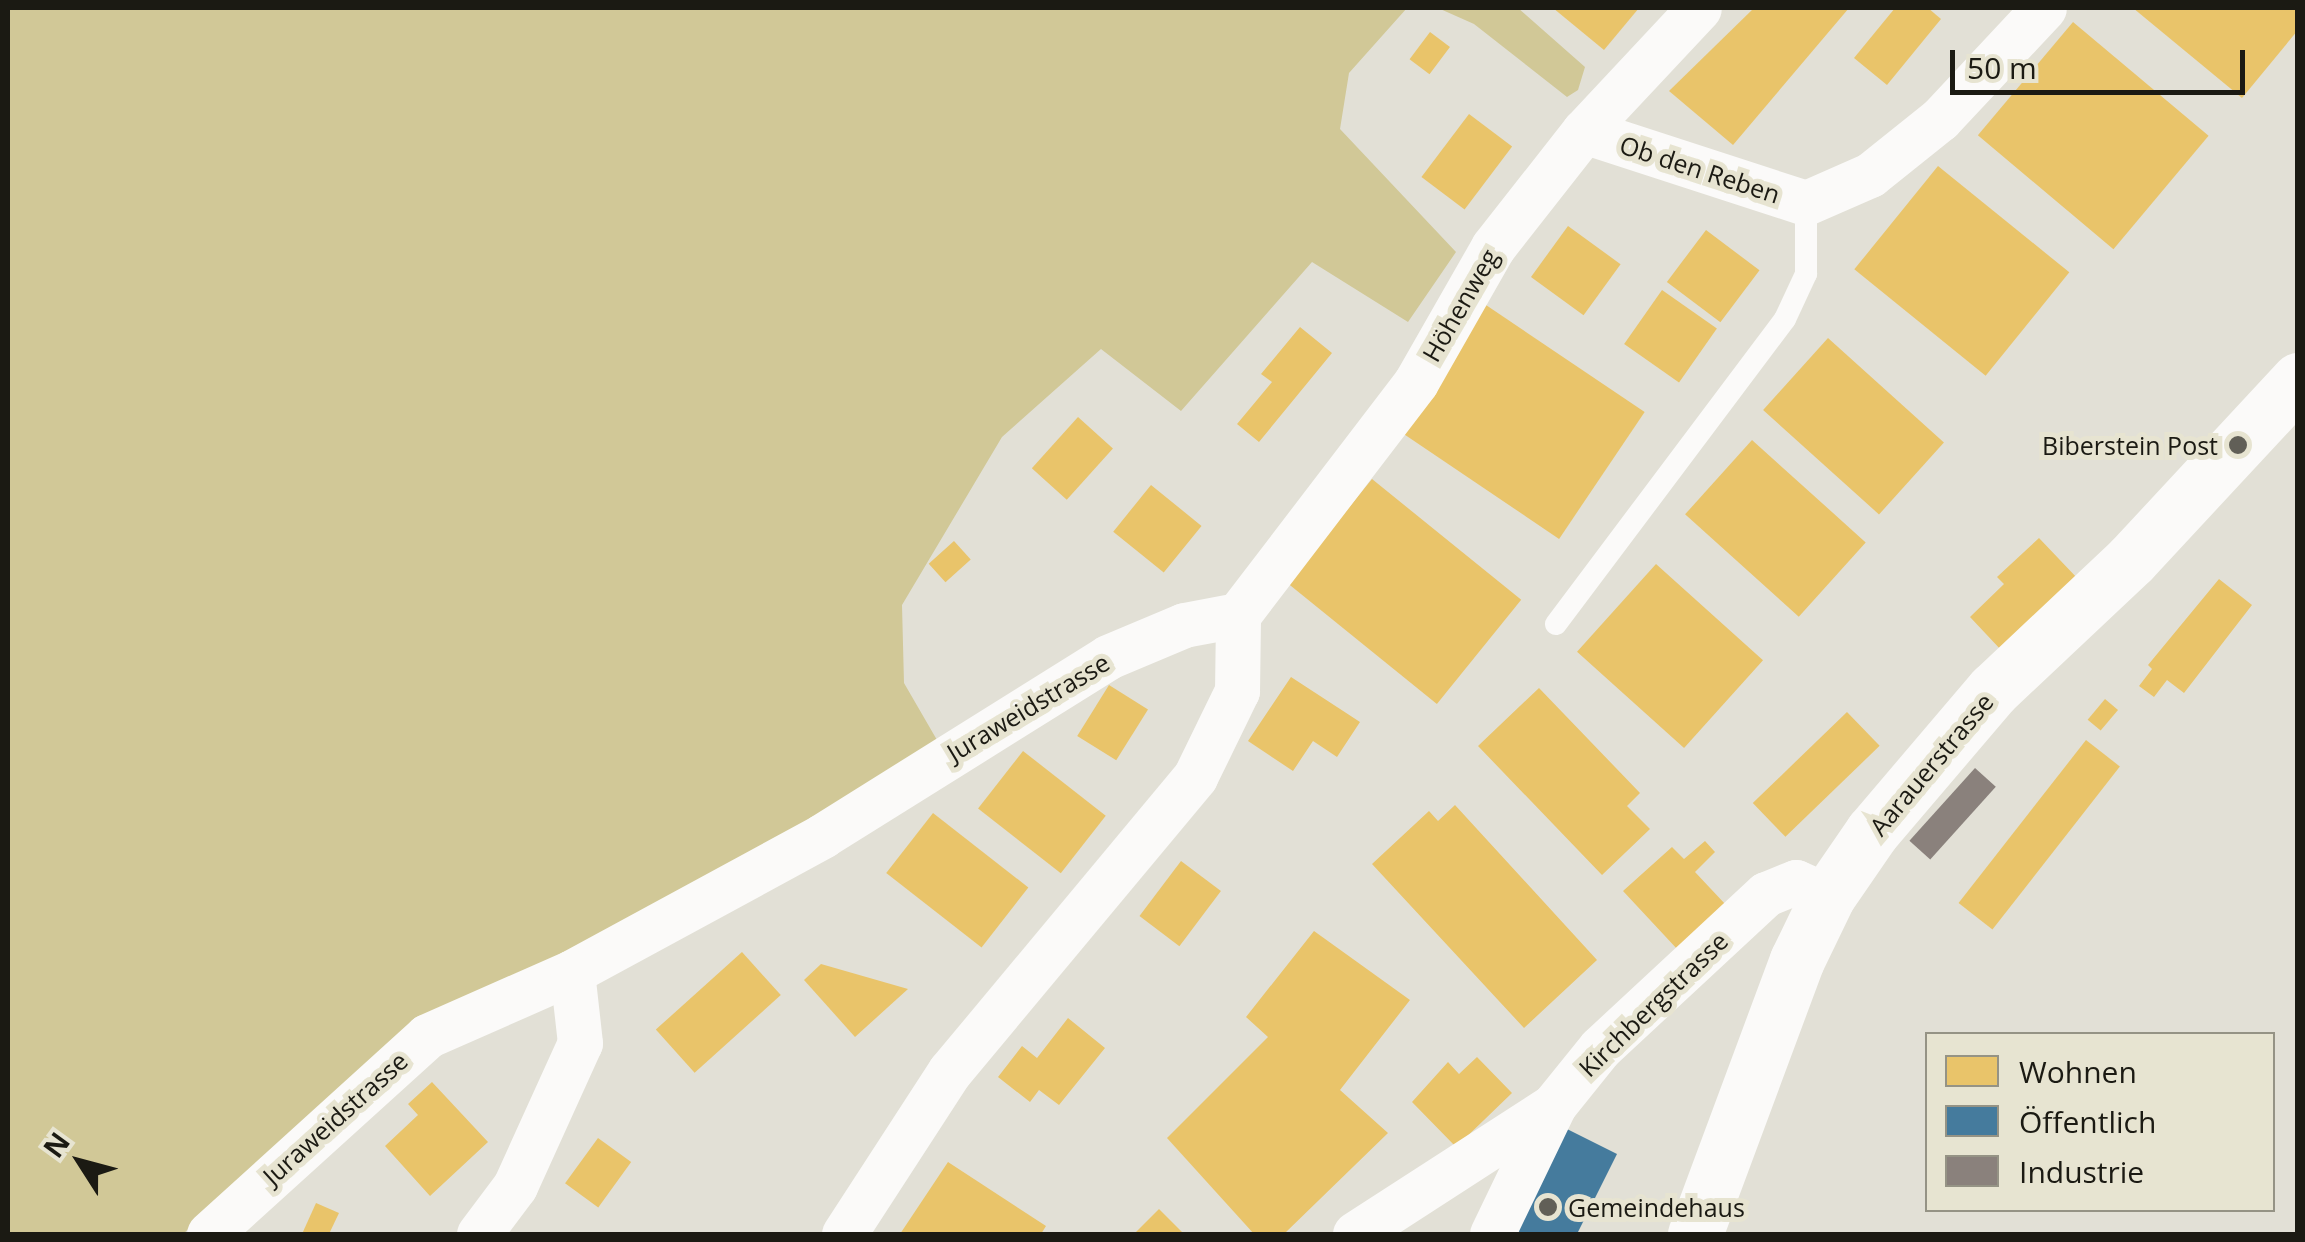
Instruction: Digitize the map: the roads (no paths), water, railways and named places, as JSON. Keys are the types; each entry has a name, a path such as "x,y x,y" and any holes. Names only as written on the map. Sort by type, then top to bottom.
{"street":[{"name":"Höhenweg","path":"1238,615 1416,382 1493,247 1584,131 1699,8"},
{"name":"Ob den Reben","path":"1584,131 1806,204 1870,175 1940,119 2044,8"},
{"name":"Aarauerstrasse","path":"1695,1234 1767,1030 1828,896 1946,741 2131,560 2298,380"},
{"name":"Juraweidstrasse","path":"209,1234 427,1036 572,972 822,836 1108,657 1184,625 1238,615"},
{"path":"844,1234 950,1071 1194,776 1237,691 1238,615"},
{"name":"Kirchbergstrasse","path":"1492,1234 1554,1105 1600,1048 1766,894 1796,882 1828,896"},
{"path":"478,1234 515,1186 580,1043 572,972"},
{"path":"1354,1234 1554,1105"}],"lane":[{"path":"1556,624 1785,319 1806,274 1806,204"}],"place":[{"name":"Biberstein Post","path":"2238,445"},
{"name":"Gemeindehaus","path":"1548,1207"}]}
